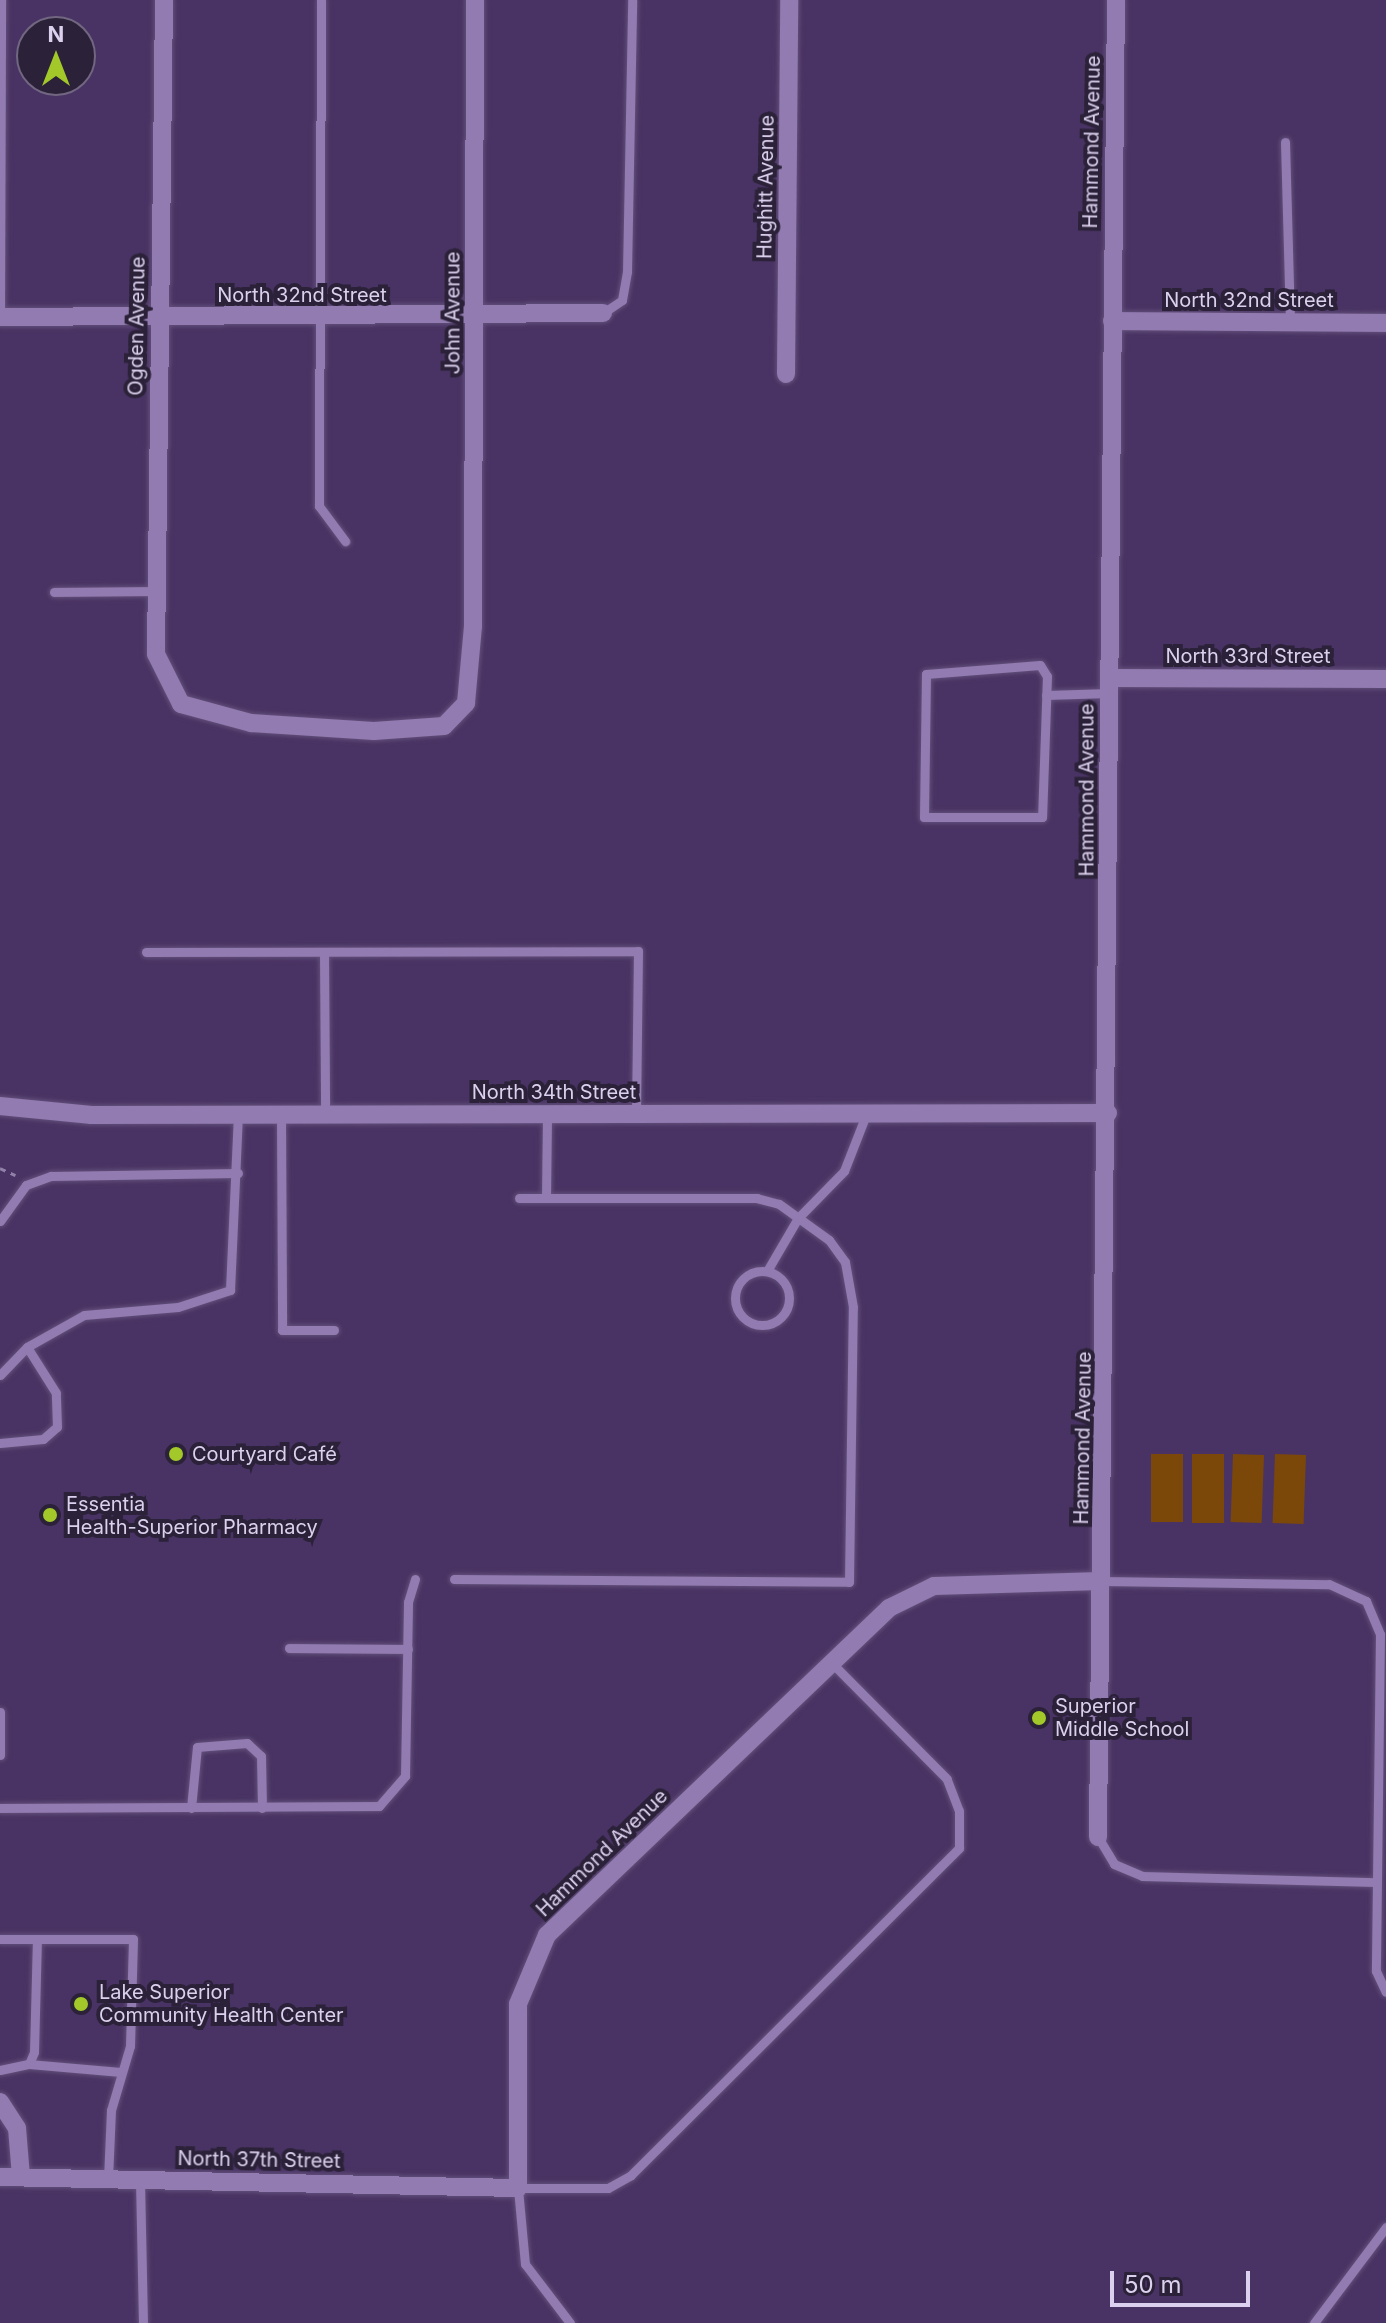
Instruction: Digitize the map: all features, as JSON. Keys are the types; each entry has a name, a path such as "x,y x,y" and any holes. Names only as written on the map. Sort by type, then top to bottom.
{"street":[{"name":"Ogden Avenue","path":"156,654 164,0"},
{"name":"John Avenue","path":"156,654 181,704 251,723 374,731 444,726 466,703 473,626 475,0"},
{"name":"Hughitt Avenue","path":"786,374 789,0"},
{"name":"Hammond Avenue","path":"1098,1837 1108,1113 1116,0"},
{"name":"North 32nd Street","path":"0,317 475,318 603,313"},
{"name":"North 32nd Street","path":"1112,321 1386,323"},
{"name":"North 33rd Street","path":"1109,685 1386,679"},
{"name":"North 34th Street","path":"0,1106 92,1115 1108,1113"},
{"name":"Hammond Avenue","path":"518,2188 518,2004 531,1961 547,1935 889,1608 934,1586 1101,1581"},
{"path":"0,2102 17,2128 21,2177"},
{"name":"North 37th Street","path":"0,2177 518,2188"}],"lane":[{"path":"0,317 1,0"},
{"path":"321,0 319,506 345,541"},
{"path":"603,313 622,300 627,272 632,0"},
{"path":"1285,142 1290,322"},
{"path":"54,592 156,591"},
{"path":"1040,665 1046,695 1042,817 924,817 931,668 1040,665"},
{"path":"1046,695 1109,685"},
{"path":"146,952 638,951 636,1114"},
{"path":"324,952 325,1115"},
{"path":"767,1271 798,1218 844,1171 867,1112"},
{"path":"0,1375 27,1347 100,1310 169,1308 225,1295 233,1282 238,1114"},
{"path":"546,1198 547,1114"},
{"path":"281,1115 282,1330 334,1330"},
{"path":"0,1221 26,1185 51,1176 238,1173"},
{"path":"454,1579 849,1582 851,1288 829,1240 798,1218 757,1198 519,1198"},
{"path":"767,1271 782,1280 788,1305 778,1320 753,1324 735,1305 737,1287 749,1274 767,1271"},
{"path":"0,1443 43,1439 57,1427 56,1393 27,1347"},
{"path":"0,1808 365,1809 391,1798 407,1757 408,1649 415,1579"},
{"path":"1101,1581 1329,1584 1366,1601 1380,1634 1376,1971 1386,1992"},
{"path":"289,1648 408,1649"},
{"path":"570,2323 525,2264 518,2188 608,2188 631,2175 959,1848 959,1811 947,1779 832,1663"},
{"path":"0,1712 0,1755"},
{"path":"191,1808 197,1747 247,1743 261,1756 262,1808"},
{"path":"1098,1837 1114,1864 1142,1876 1376,1882"},
{"path":"0,1939 133,1939 130,2046 121,2072 108,2179"},
{"path":"29,2064 37,1939"},
{"path":"0,2070 29,2064 121,2072"},
{"path":"140,2180 143,2323"},
{"path":"1314,2323 1386,2227"}],"shaded area":[{"path":"1151,1454 1183,1454 1183,1522 1151,1522"},
{"path":"1192,1454 1224,1454 1224,1523 1192,1523"},
{"path":"1233,1454 1264,1455 1262,1523 1231,1522"},
{"path":"1275,1454 1306,1455 1304,1524 1273,1523"}],"place":[{"name":"Courtyard Café","path":"176,1454"},
{"name":"Essentia Health-Superior Pharmacy","path":"50,1515"},
{"name":"Superior Middle School","path":"1039,1718"},
{"name":"Lake Superior Community Health Center","path":"81,2004"}]}
